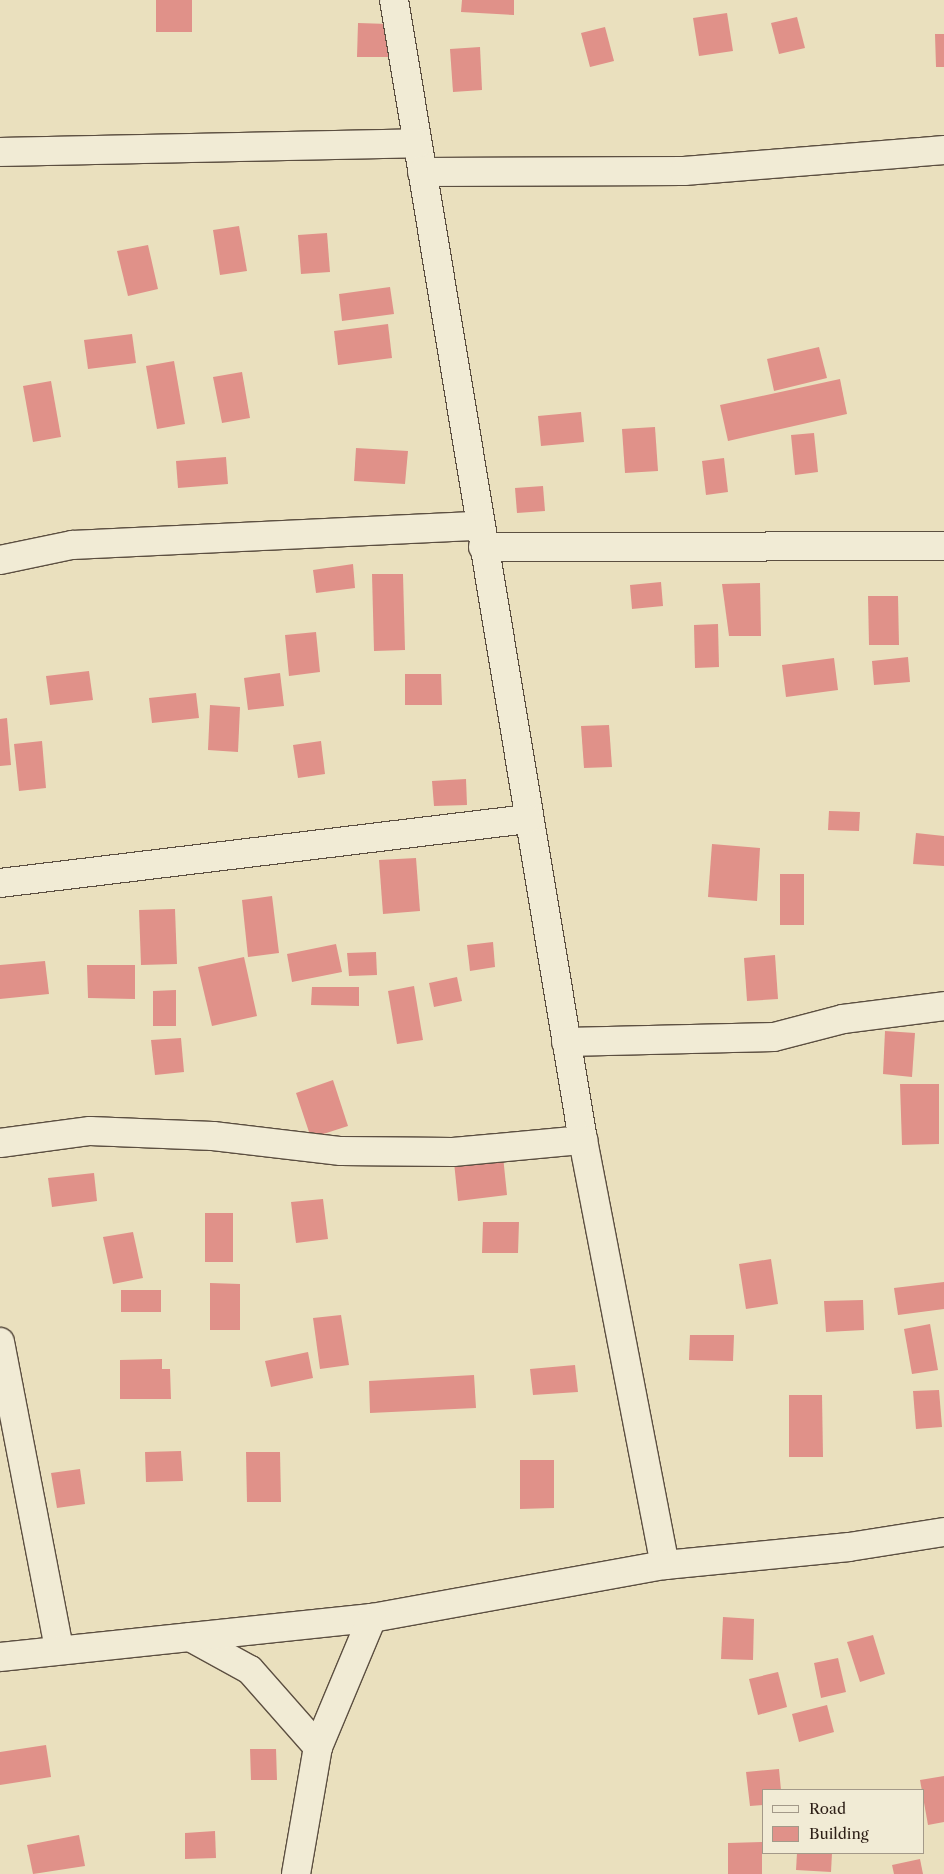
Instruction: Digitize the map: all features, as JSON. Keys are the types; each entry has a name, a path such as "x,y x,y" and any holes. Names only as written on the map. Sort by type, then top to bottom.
{"street":[{"path":"394,0 527,818 582,1140 666,1564"},
{"path":"0,152 417,143"},
{"path":"422,172 684,171 944,150"},
{"path":"0,560 72,545 481,537 944,546"},
{"path":"0,883 527,818"},
{"path":"566,1042 774,1037 843,1019 944,1006"},
{"path":"0,1142 90,1131 213,1136 341,1151 453,1152 582,1140"},
{"path":"0,1342 59,1649"},
{"path":"0,1657 59,1649 372,1618 666,1564 849,1547 944,1532"},
{"path":"296,1874 318,1747 372,1618"},
{"path":"190,1636 250,1670 318,1747"}],"building":[{"path":"156,0 192,0 192,32 156,32"},
{"path":"462,0 514,0 514,15 461,12"},
{"path":"727,13 733,51 699,56 693,18"},
{"path":"797,17 805,48 779,54 771,23"},
{"path":"358,23 388,24 388,57 357,57"},
{"path":"605,27 614,61 590,67 581,33"},
{"path":"935,34 944,34 944,67 936,67"},
{"path":"480,47 482,90 453,92 450,49"},
{"path":"239,226 247,271 220,275 213,230"},
{"path":"327,233 330,272 301,274 298,235"},
{"path":"148,245 158,289 128,296 117,251"},
{"path":"390,287 394,314 342,321 339,294"},
{"path":"388,324 392,358 338,365 334,331"},
{"path":"132,334 136,363 88,369 84,340"},
{"path":"819,347 827,378 774,391 767,359"},
{"path":"174,361 185,424 157,429 146,366"},
{"path":"242,372 250,418 222,423 213,377"},
{"path":"840,379 847,414 728,441 720,405"},
{"path":"51,381 61,437 33,442 23,386"},
{"path":"581,412 584,442 541,446 538,416"},
{"path":"655,427 658,471 625,473 622,429"},
{"path":"814,433 818,472 795,475 791,435"},
{"path":"356,448 408,451 405,484 354,481"},
{"path":"226,457 228,484 178,488 176,461"},
{"path":"724,458 728,492 706,495 702,461"},
{"path":"543,486 545,511 517,513 515,488"},
{"path":"353,564 355,588 316,593 313,570"},
{"path":"372,574 403,574 405,650 374,651"},
{"path":"661,582 663,606 632,609 630,585"},
{"path":"760,583 761,636 729,636 722,584"},
{"path":"868,596 898,596 899,645 869,645"},
{"path":"718,624 719,667 695,668 694,625"},
{"path":"316,632 320,672 289,676 285,635"},
{"path":"908,657 910,682 874,685 872,661"},
{"path":"834,658 838,690 786,697 782,665"},
{"path":"89,671 93,700 50,705 46,676"},
{"path":"280,673 284,706 248,710 244,678"},
{"path":"405,674 441,674 442,705 405,705"},
{"path":"196,693 199,718 152,723 149,698"},
{"path":"210,705 240,707 238,752 208,750"},
{"path":"7,718 11,765 0,766 0,719"},
{"path":"609,725 612,767 584,768 581,726"},
{"path":"42,741 46,788 19,791 14,744"},
{"path":"321,741 325,774 298,778 293,745"},
{"path":"466,779 467,805 434,806 432,781"},
{"path":"829,811 860,812 859,831 828,830"},
{"path":"916,833 944,836 944,866 913,864"},
{"path":"712,844 760,848 757,901 708,897"},
{"path":"416,858 420,911 383,914 379,860"},
{"path":"780,874 804,874 804,925 780,925"},
{"path":"272,896 279,953 248,957 242,900"},
{"path":"175,909 177,964 141,965 139,910"},
{"path":"493,942 495,967 470,971 467,945"},
{"path":"336,944 342,972 292,982 287,954"},
{"path":"376,952 377,975 349,976 347,953"},
{"path":"775,955 778,999 747,1001 744,958"},
{"path":"244,957 257,1016 212,1026 198,967"},
{"path":"45,961 49,994 0,999 0,965"},
{"path":"87,965 135,965 135,999 88,998"},
{"path":"457,977 462,1001 434,1007 429,983"},
{"path":"414,986 423,1040 397,1044 388,991"},
{"path":"312,987 359,987 359,1006 311,1005"},
{"path":"176,990 176,1026 153,1026 153,991"},
{"path":"885,1031 915,1033 912,1077 883,1074"},
{"path":"181,1038 184,1072 155,1075 151,1040"},
{"path":"333,1080 348,1126 311,1138 296,1093"},
{"path":"900,1084 939,1084 939,1144 902,1145"},
{"path":"503,1156 507,1195 458,1201 454,1162"},
{"path":"94,1173 97,1201 52,1207 48,1178"},
{"path":"323,1199 328,1239 296,1243 291,1202"},
{"path":"205,1213 233,1213 233,1262 205,1262"},
{"path":"483,1222 519,1222 518,1253 482,1253"},
{"path":"133,1232 143,1278 113,1284 103,1237"},
{"path":"771,1259 778,1304 746,1309 739,1264"},
{"path":"944,1282 944,1309 898,1315 894,1288"},
{"path":"210,1283 240,1284 240,1330 210,1330"},
{"path":"121,1290 161,1290 161,1312 121,1312"},
{"path":"863,1300 864,1330 826,1332 824,1301"},
{"path":"341,1315 349,1365 320,1369 313,1318"},
{"path":"930,1324 938,1370 912,1374 904,1329"},
{"path":"690,1335 734,1335 733,1361 689,1360"},
{"path":"308,1352 313,1378 271,1387 265,1361"},
{"path":"162,1359 162,1369 170,1369 171,1399 120,1399 120,1360"},
{"path":"575,1365 578,1392 533,1395 530,1369"},
{"path":"474,1375 476,1408 370,1413 369,1381"},
{"path":"939,1390 942,1427 916,1429 913,1391"},
{"path":"789,1395 822,1395 823,1457 789,1457"},
{"path":"181,1451 183,1481 146,1482 145,1452"},
{"path":"246,1452 280,1452 281,1502 247,1502"},
{"path":"520,1460 554,1460 554,1508 520,1509"},
{"path":"80,1469 85,1504 57,1508 51,1473"},
{"path":"723,1617 754,1619 753,1660 721,1659"},
{"path":"873,1635 885,1674 860,1682 847,1642"},
{"path":"838,1658 846,1692 821,1698 814,1663"},
{"path":"778,1672 787,1707 758,1715 749,1679"},
{"path":"827,1705 834,1732 799,1742 792,1714"},
{"path":"46,1745 51,1777 0,1785 0,1752"},
{"path":"250,1749 276,1749 277,1780 251,1780"},
{"path":"779,1769 781,1789 762,1789 762,1805 750,1806 746,1772"},
{"path":"944,1776 944,1822 928,1825 924,1789 922,1789 920,1780"},
{"path":"215,1831 216,1858 185,1859 185,1833"},
{"path":"79,1835 85,1866 33,1874 27,1845"},
{"path":"762,1842 762,1874 728,1874 728,1843"},
{"path":"797,1854 832,1854 831,1872 796,1870"},
{"path":"920,1859 923,1874 894,1874 892,1865"}]}
